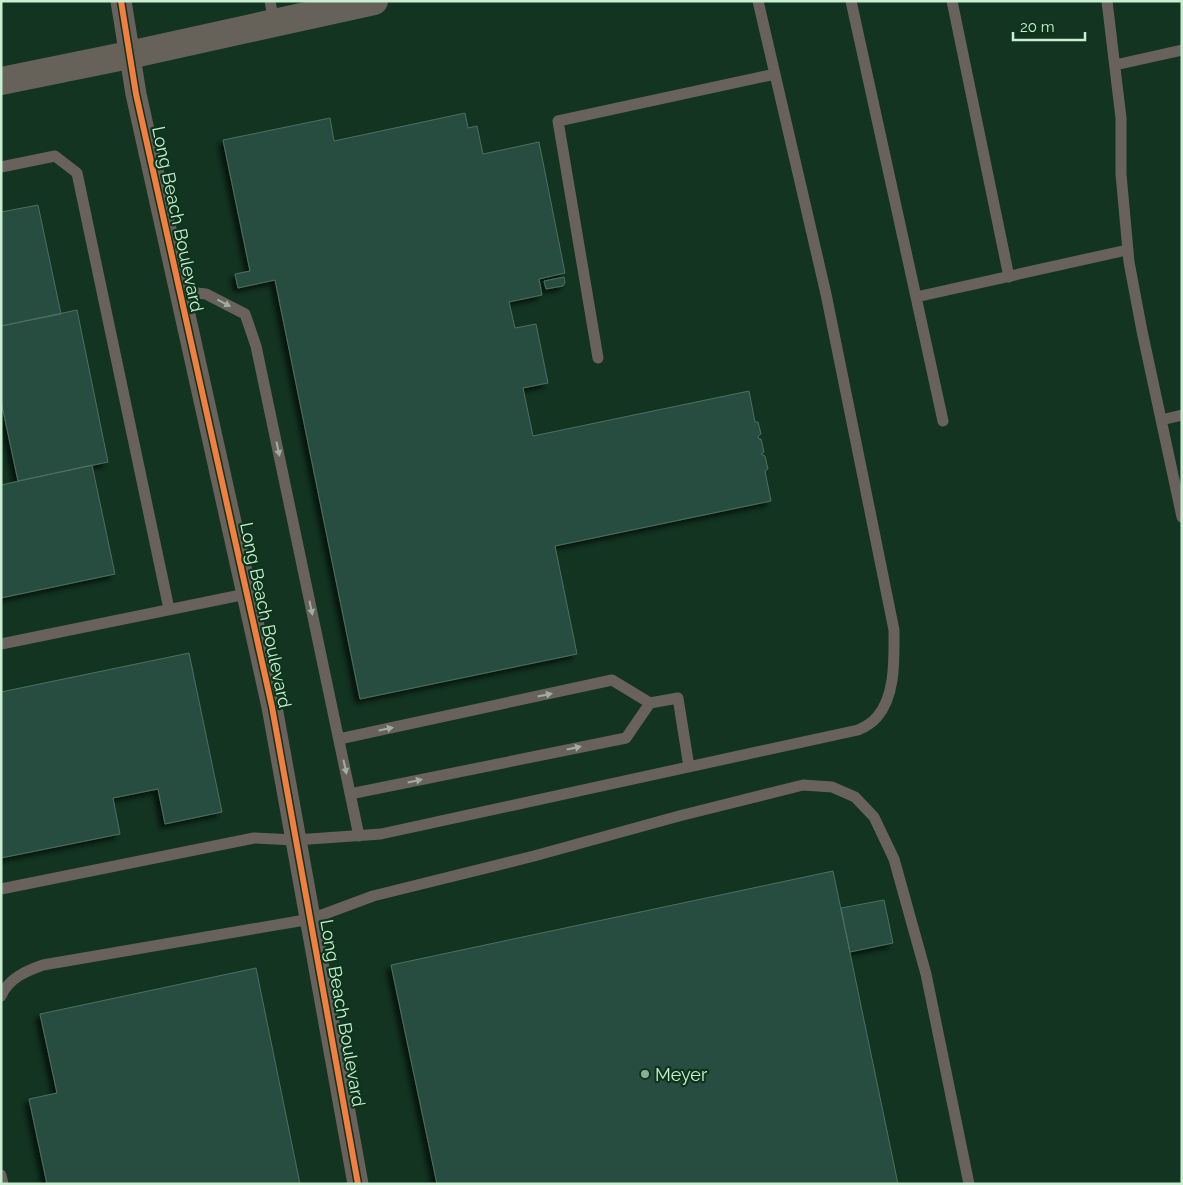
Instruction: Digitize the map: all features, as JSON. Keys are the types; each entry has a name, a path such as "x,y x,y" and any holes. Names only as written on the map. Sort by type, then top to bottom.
{"main road":[{"path":"1,81 129,55 272,12 364,2"}],"street":[{"name":"Long Beach Boulevard","path":"121,1 129,55 178,291 272,707 358,1184"}],"lane":[{"path":"1,889 254,838 295,840 380,834 858,730 877,717 885,706 890,688 894,660 894,630 826,294 758,1"},
{"path":"851,1 943,421"},
{"path":"952,1 1009,276"},
{"path":"1107,1 1121,118 1121,174 1127,250 1142,331 1182,516"},
{"path":"1115,65 1182,50"},
{"path":"598,358 558,121 775,74"},
{"path":"1,167 55,156 78,173 168,609"},
{"path":"916,297 1127,250"},
{"path":"178,291 206,294 245,314 256,346 359,836"},
{"path":"1161,420 1182,416"},
{"path":"1,644 246,594"},
{"path":"339,739 612,680 650,703 678,698 689,767"},
{"path":"350,794 626,738 650,703"},
{"path":"1,996 5,987 23,972 42,965 311,919 373,896 534,856 679,816 803,785 832,787 855,797 874,817 894,859 926,974 969,1184"},
{"path":"1,1175 3,1184"}],"building":[{"path":"465,113 468,128 477,126 483,154 539,142 565,273 539,279 542,295 509,302 515,328 536,324 548,383 523,388 533,436 749,391 755,422 758,422 761,434 758,436 761,439 764,452 761,454 765,456 768,469 765,471 771,501 555,546 577,654 360,699 275,280 238,288 235,274 250,271 223,140 330,118 334,141"},
{"path":"38,205 61,314 1,326 1,212"},
{"path":"564,277 565,283 563,286 546,289 544,281"},
{"path":"77,310 108,462 18,481 1,401 1,326"},
{"path":"92,465 115,574 1,598 1,485"},
{"path":"189,653 222,812 165,824 158,789 113,798 120,834 1,858 1,692"},
{"name":"Meyer","path":"833,871 898,1184 437,1184 391,965"},
{"path":"884,900 893,943 850,952 841,908"},
{"path":"256,968 300,1184 47,1184 29,1099 57,1093 40,1014"}],"cycle path":[{"path":"121,1 136,94 272,707 358,1184"}],"place":[{"name":"Meyer","path":"645,1074"}]}
